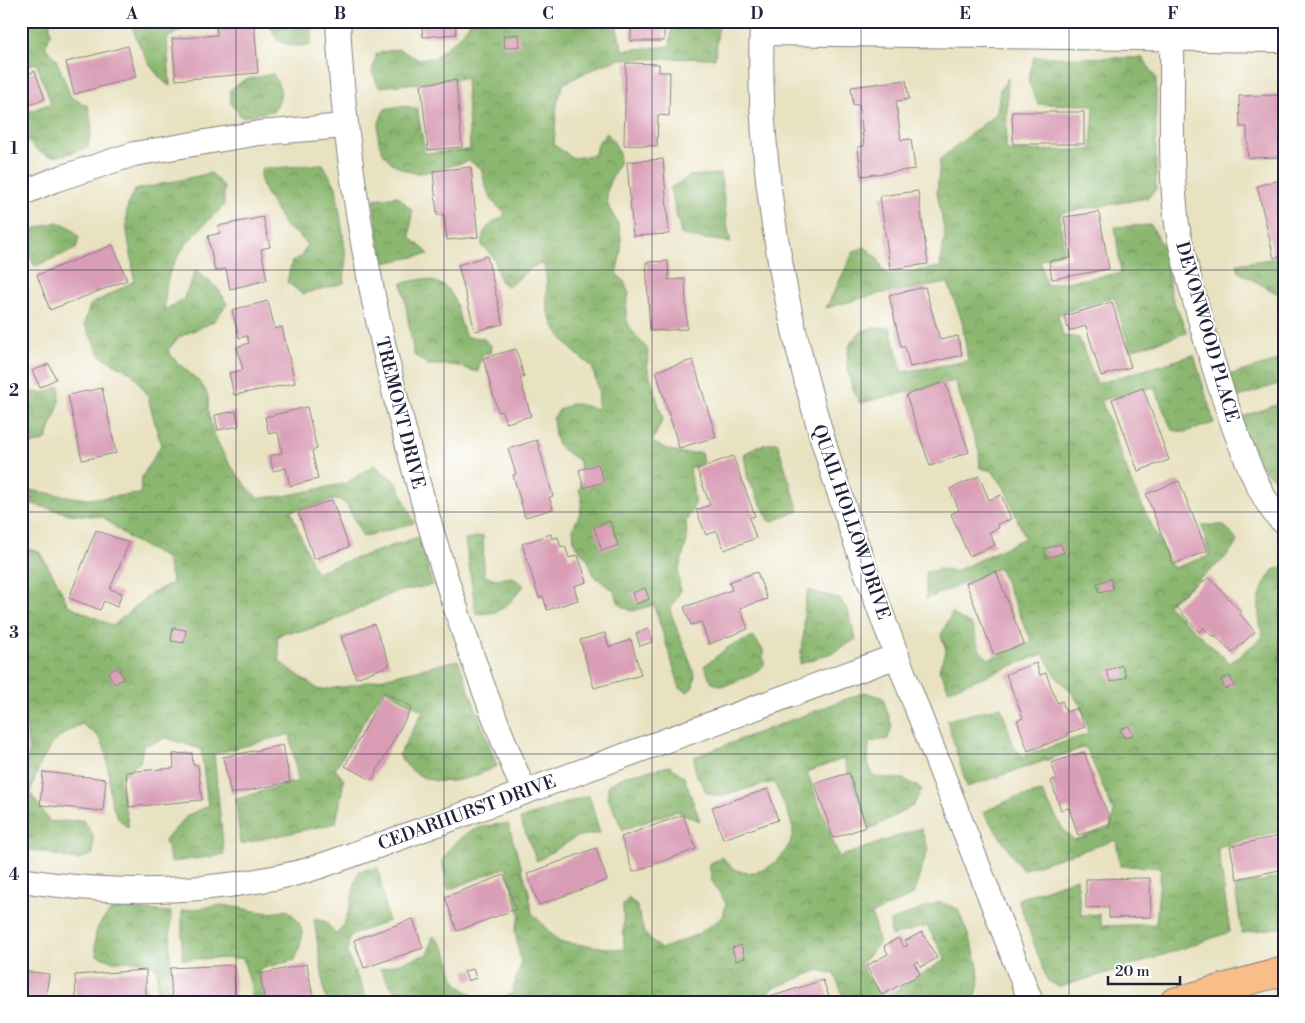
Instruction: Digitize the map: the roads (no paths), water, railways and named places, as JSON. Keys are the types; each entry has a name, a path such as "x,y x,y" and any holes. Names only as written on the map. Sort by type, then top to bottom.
{"main road":[{"path":"1174,1002 1284,971"}],"street":[{"name":"TREMONT DRIVE","path":"338,21 344,126 372,297 425,509 456,610 486,696 524,791"},
{"path":"762,27 1284,40"},
{"name":"QUAIL HOLLOW DRIVE","path":"762,27 762,104 775,226 792,322 827,459 897,656 1031,1002"},
{"name":"DEVONWOOD PLACE","path":"1172,38 1174,194 1183,262 1220,384 1252,476 1268,504 1284,522"},
{"path":"21,194 54,180 134,154 259,133 344,126"},
{"name":"CEDARHURST DRIVE","path":"21,880 90,889 134,892 175,891 260,880 299,872 340,859 897,656"}]}
